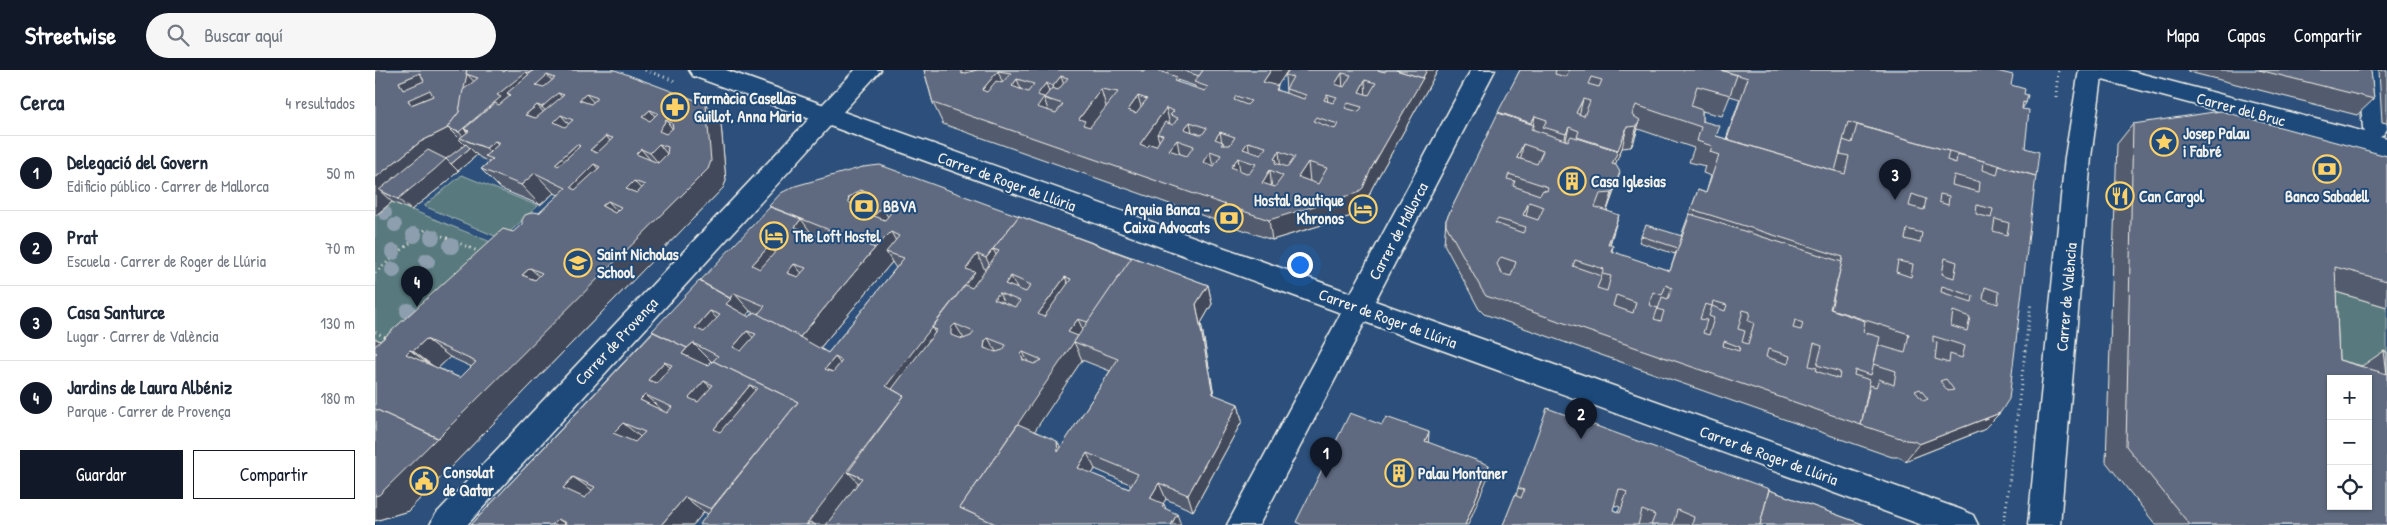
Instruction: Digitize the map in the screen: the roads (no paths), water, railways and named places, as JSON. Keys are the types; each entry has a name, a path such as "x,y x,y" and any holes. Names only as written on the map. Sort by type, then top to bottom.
{"main road":[{"name":"Carrer de Roger de Llúria","path":"701,70 1962,525"},
{"name":"Carrer de Provença","path":"446,525 825,115 869,70"},
{"name":"Carrer de Mallorca","path":"1243,525 1483,70"},
{"name":"Carrer de València","path":"2045,525 2078,157 2091,70"},
{"name":"Carrer del Bruc","path":"2095,70 2381,137"},
{"path":"2371,70 2381,137"}],"place":[{"name":"Farmàcia Casellas Guillot, Anna Maria","path":"675,107"},
{"name":"Josep Palau i Fabré","path":"2164,142"},
{"name":"Banco Sabadell","path":"2327,169"},
{"name":"Casa Iglesias","path":"1572,181"},
{"name":"Can Cargol","path":"2120,196"},
{"name":"Casa Santurce","path":"1895,200"},
{"name":"BBVA","path":"864,206"},
{"name":"Hostal Boutique Khronos","path":"1363,209"},
{"name":"Arquia Banca - Caixa Advocats","path":"1229,218"},
{"name":"The Loft Hostel","path":"774,236"},
{"name":"Saint Nicholas School","path":"578,263"},
{"name":"Jardins de Laura Albéniz","path":"417,307"},
{"name":"Prat","path":"1581,439"},
{"name":"Palau Montaner","path":"1399,473"},
{"name":"Delegació del Govern","path":"1326,478"},
{"name":"Consolat de Qatar","path":"424,481"}]}
